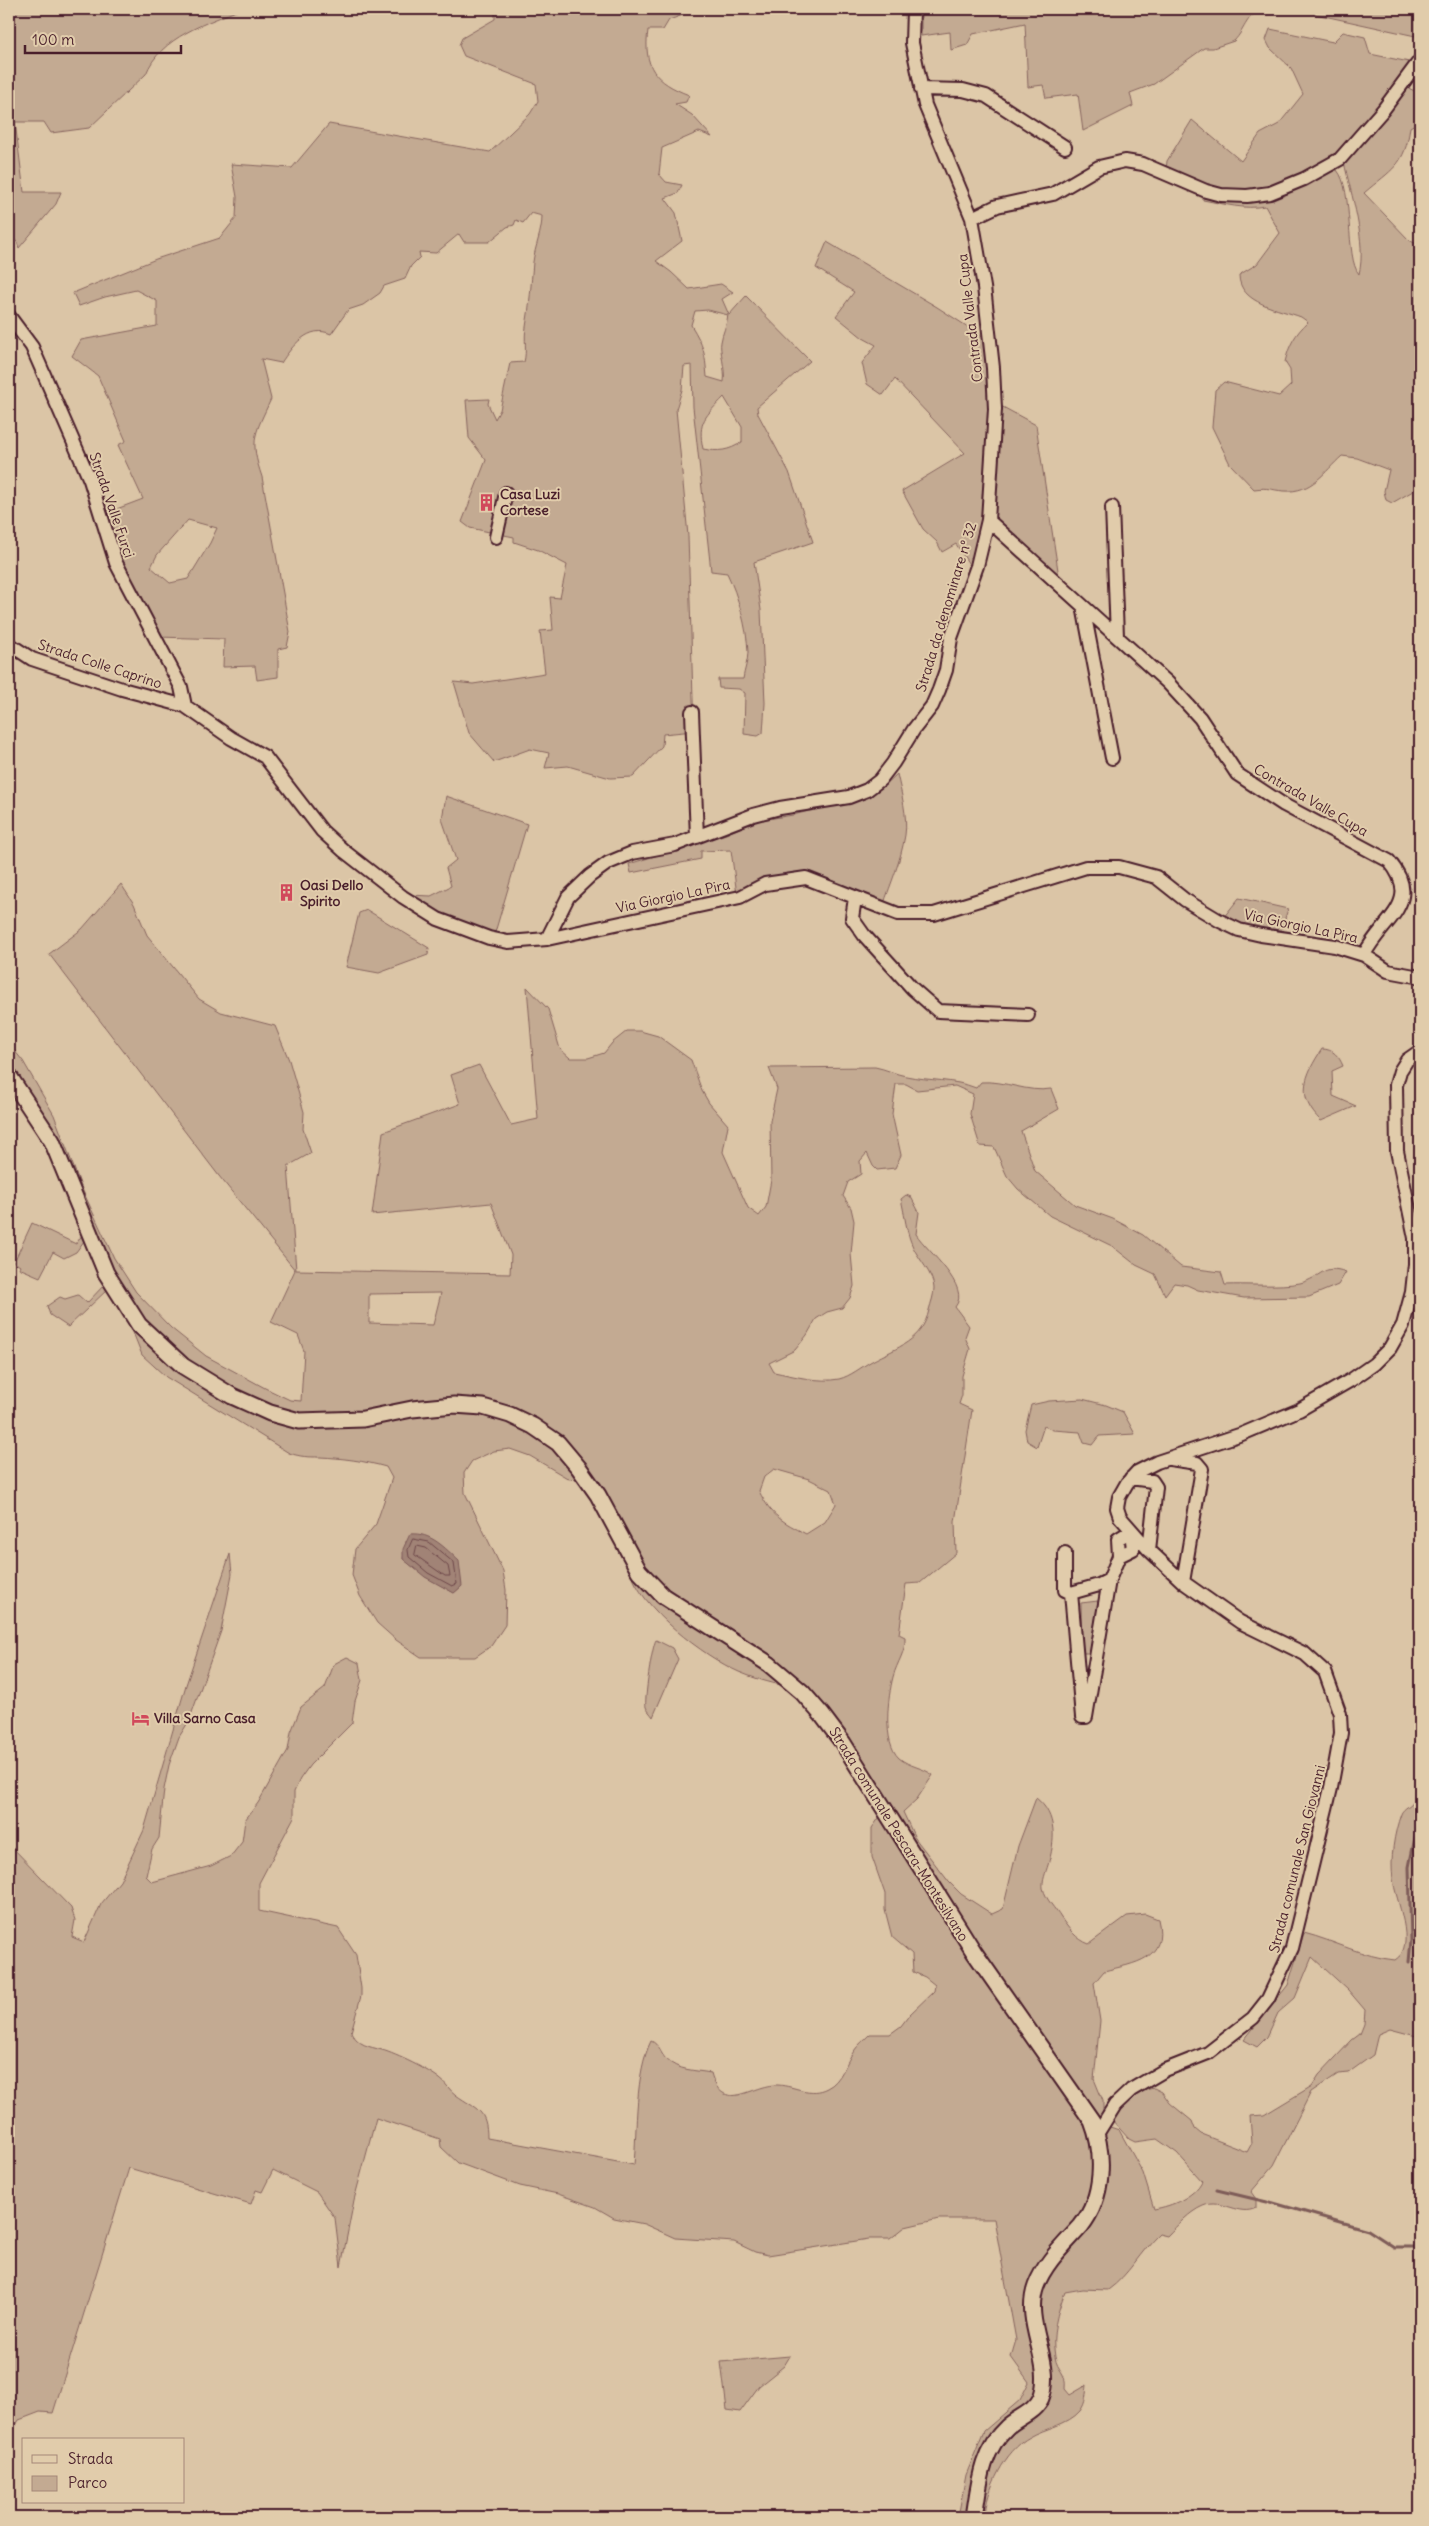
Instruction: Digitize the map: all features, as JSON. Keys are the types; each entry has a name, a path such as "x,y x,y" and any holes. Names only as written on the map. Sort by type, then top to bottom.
{"street":[{"name":"Contrada Valle Cupa","path":"913,9 912,43 925,105 972,218 984,286 993,368 995,410 988,520 999,532 1168,683 1200,718 1237,774 1284,805 1389,861 1399,872 1404,885 1403,898 1398,909 1364,954"},
{"path":"972,218 997,206 1053,194 1099,167 1126,161 1143,164 1206,191 1221,195 1247,196 1270,193 1304,179 1340,159 1383,110 1420,60"},
{"path":"921,89 963,90 986,96 1065,146"},
{"name":"Strada Valle Furci","path":"9,316 32,347 90,480 116,563 181,687 185,706"},
{"path":"496,537 506,493"},
{"path":"1112,507 1116,636"},
{"name":"Strada da denominare nº 32","path":"546,939 568,898 590,876 608,863 632,854 675,845 753,815 780,808 849,797 867,790 880,780 932,706 939,690 946,670 951,638 984,538 988,520"},
{"path":"984,538 999,532"},
{"path":"1084,606 1112,758"},
{"name":"Strada Colle Caprino","path":"9,644 32,659 122,690 185,706"},
{"name":"Via Giorgio La Pira","path":"185,706 231,738 265,757 322,831 344,852 403,897 438,918 488,938 524,942 546,939 740,897 765,884 787,879 806,878 898,914 934,914 1086,868 1118,867 1156,877 1185,900 1220,922 1239,930 1335,946 1364,954 1388,971 1420,977"},
{"path":"692,712 697,837"},
{"path":"855,898 852,918 864,935 913,989 938,1011 1028,1015"},
{"name":"Strada comunale San Giovanni","path":"1097,2134 1115,2105 1131,2090 1164,2070 1208,2053 1253,2018 1268,1999 1292,1948 1339,1751 1340,1714 1325,1672 1305,1654 1240,1622 1183,1582 1149,1550 1120,1517 1117,1508 1119,1497 1137,1472 1168,1458 1242,1434 1298,1410 1374,1364 1390,1348 1403,1325 1412,1292 1415,1264 1415,1238 1397,1151 1396,1085 1400,1071 1407,1060 1420,1051"},
{"name":"Strada comunale Pescara-Montesilvano","path":"9,1076 52,1141 106,1273 139,1325 183,1366 232,1396 270,1413 298,1421 363,1419 412,1409 454,1405 483,1407 510,1415 534,1426 558,1443 579,1468 598,1495 639,1571 663,1596 768,1664 802,1692 843,1743 974,1952 1084,2108 1097,2134 1100,2175 1094,2201 1082,2224 1045,2268 1033,2295 1033,2322 1045,2385 1041,2398 1032,2410 996,2438 987,2454 982,2471 974,2517"},
{"path":"1168,1458 1197,1463 1202,1468 1183,1582"},
{"path":"1131,1478 1152,1481 1156,1487 1149,1550"},
{"path":"1071,1593 1082,1717 1086,1717 1109,1580 1119,1556 1118,1539 1131,1531"},
{"path":"1065,1553 1065,1590 1071,1593 1109,1580"}],"green space":[{"path":"9,9 241,9 200,26 173,41 153,61 146,74 89,128 51,133 44,122 15,122 24,192 61,192 56,204 19,248 17,242 9,234"},
{"path":"686,9 683,15 669,20 663,30 648,30 648,54 654,72 660,78 668,85 689,95 686,102 675,104 692,115 712,137 699,132 662,148 659,174 666,182 682,185 678,193 665,198 676,213 682,241 656,261 689,289 721,284 733,292 722,299 729,315 746,296 810,361 757,407 758,414 789,472 813,542 754,562 761,610 765,703 763,733 758,736 744,734 745,693 739,689 719,688 718,679 743,679 748,655 746,632 735,592 727,573 711,571 693,407 692,365 684,366 682,390 676,409 688,536 694,731 663,734 662,746 633,777 610,778 568,766 545,768 549,753 530,749 494,762 469,733 454,682 473,684 545,673 540,631 553,630 550,597 560,598 567,565 538,550 514,542 514,537 470,528 462,522 486,460 469,438 466,400 489,399 488,404 495,419 500,410 510,363 524,362 525,331 533,262 542,216 531,213 523,223 516,220 514,225 507,227 489,242 464,242 459,234 436,253 419,252 420,257 411,266 405,279 384,286 380,293 363,305 348,310 331,334 315,332 308,334 290,350 281,363 261,359 271,399 258,429 255,445 290,632 287,647 278,649 278,677 257,680 255,666 223,667 224,639 158,637 124,570 106,513 143,499 118,445 126,441 98,376 72,356 81,340 157,326 157,301 136,290 105,297 79,306 73,293 156,259 220,238 236,218 237,197 231,164 292,168 329,124 490,152 530,114 538,101 536,84 464,56 459,45 462,38 495,19 495,10","holes":["708,310 728,315 721,345 724,382 707,377 703,350 691,325 695,311","724,397 742,427 742,442 723,450 703,449 701,432 702,425 708,414","188,520 217,528 188,579 170,583 151,567 157,555"]},
{"path":"921,9 1265,9 1250,18 1234,41 1213,48 1204,48 1154,84 1130,93 1133,106 1083,131 1078,94 1046,98 1043,85 1028,87 1025,23 973,34 967,45 951,50 950,32 921,36"},
{"path":"1317,9 1420,9 1420,37 1315,14"},
{"path":"1270,29 1333,42 1343,32 1365,37 1370,54 1414,63 1361,133 1355,131 1346,146 1323,167 1266,190 1211,190 1166,170 1167,161 1192,120 1241,161 1260,134 1279,124 1303,94 1291,68 1270,48 1266,40"},
{"path":"1406,87 1417,92 1420,89 1420,121 1410,127 1405,150 1396,166 1364,193 1409,240 1420,246 1420,487 1392,503 1386,500 1384,491 1389,470 1357,458 1342,456 1317,480 1302,489 1284,491 1267,488 1254,489 1230,464 1212,427 1215,390 1224,382 1279,396 1291,385 1290,370 1285,362 1288,350 1296,335 1308,322 1301,317 1262,304 1246,293 1241,285 1239,275 1257,264 1280,233 1265,206 1234,206 1203,200 1203,196 1228,201 1332,169 1337,170 1346,192 1352,254 1359,274 1361,261 1360,233 1344,162"},
{"path":"827,242 937,307 985,338 992,423 984,521 972,569 956,544 942,552 937,542 923,529 902,491 965,453 895,379 883,395 867,384 862,363 876,345 863,338 836,316 854,292 816,268"},
{"path":"1001,406 1036,425 1059,577 997,522 994,511"},
{"path":"897,774 906,828 898,862 883,906 806,875 737,895 731,850 701,851 701,859 631,873 629,864 726,834 755,821 793,815 865,797 883,787"},
{"path":"446,796 527,824 494,936 451,922 409,895 431,896 451,886 446,868 456,860 442,819"},
{"path":"121,884 134,904 147,935 199,999 221,1012 275,1026 289,1060 304,1112 303,1129 311,1153 288,1166 296,1270 510,1274 511,1255 491,1203 372,1215 383,1132 460,1104 451,1075 479,1065 511,1125 538,1119 527,987 548,1009 560,1049 570,1058 588,1058 604,1053 612,1043 627,1031 640,1031 658,1036 691,1060 702,1091 709,1103 728,1125 723,1152 748,1208 759,1216 766,1207 771,1180 770,1121 777,1089 769,1068 875,1067 915,1078 959,1083 976,1088 981,1082 990,1082 1033,1089 1051,1089 1059,1109 1021,1131 1035,1171 1075,1205 1113,1219 1143,1235 1181,1267 1221,1272 1225,1285 1292,1284 1307,1281 1327,1270 1332,1269 1346,1272 1338,1285 1309,1297 1244,1298 1198,1290 1187,1285 1174,1283 1165,1295 1155,1274 1136,1265 1112,1246 1050,1216 1018,1189 1007,1176 994,1147 980,1146 970,1114 973,1094 955,1086 917,1090 906,1084 896,1084 892,1114 901,1155 895,1168 877,1170 867,1153 860,1161 861,1174 848,1182 843,1196 851,1208 854,1221 851,1254 854,1286 850,1298 842,1308 827,1312 816,1319 807,1335 795,1350 769,1363 774,1372 815,1380 839,1379 848,1376 900,1347 921,1329 926,1321 934,1288 928,1272 913,1247 907,1229 901,1199 906,1195 911,1197 919,1212 916,1234 953,1280 958,1290 959,1299 955,1307 969,1326 965,1337 970,1349 962,1376 962,1395 959,1404 972,1410 955,1522 956,1553 920,1583 906,1584 899,1634 905,1637 905,1642 891,1686 888,1707 888,1731 894,1751 899,1758 933,1775 917,1799 903,1812 915,1838 949,1882 961,1894 992,1914 1003,1909 1018,1846 1036,1798 1048,1812 1053,1829 1052,1847 1044,1879 1044,1892 1073,1933 1089,1944 1127,1916 1145,1914 1158,1919 1160,1933 1158,1943 1153,1951 1137,1962 1104,1971 1094,1983 1100,2021 1094,2079 1103,2101 1103,2118 1091,2197 1081,2216 1036,2274 1042,2385 1040,2393 1010,2422 987,2471 1003,2444 1037,2412 1049,2395 1053,2369 1041,2316 1042,2290 1050,2273 1092,2222 1099,2209 1107,2182 1108,2167 1105,2131 1107,2126 1119,2130 1143,2173 1154,2209 1182,2200 1194,2192 1202,2181 1177,2153 1157,2139 1135,2142 1129,2139 1111,2119 1118,2110 1140,2091 1154,2088 1162,2092 1170,2103 1192,2121 1195,2129 1201,2134 1247,2152 1252,2143 1250,2116 1264,2115 1312,2086 1319,2075 1360,2034 1364,2024 1365,2010 1348,1990 1312,1957 1295,1998 1278,2013 1267,2037 1257,2047 1244,2040 1288,1985 1304,1933 1372,1956 1395,1960 1402,1953 1405,1944 1405,1933 1393,1879 1393,1846 1401,1814 1414,1800 1420,1782 1420,2037 1390,2029 1378,2034 1373,2055 1348,2073 1338,2074 1311,2092 1274,2165 1251,2192 1256,2199 1256,2208 1243,2210 1216,2204 1203,2206 1188,2215 1167,2236 1159,2234 1122,2277 1108,2290 1082,2289 1065,2292 1056,2324 1054,2340 1055,2357 1065,2379 1065,2389 1070,2395 1087,2385 1083,2405 1080,2411 1069,2420 1030,2437 1013,2451 998,2472 993,2483 986,2506 985,2517 958,2517 966,2475 984,2431 1020,2400 1029,2382 1011,2357 1016,2340 994,2219 939,2219 905,2227 890,2239 869,2239 768,2255 755,2252 734,2242 675,2238 644,2224 614,2218 595,2207 558,2194 520,2186 458,2163 441,2147 440,2139 376,2118 354,2200 341,2267 335,2218 317,2192 273,2170 262,2192 256,2190 251,2204 129,2168 53,2413 40,2412 19,2420 9,2438 9,1844 71,1908 75,1920 72,1937 84,1942 101,1904 120,1881 144,1830 186,1685 230,1554 232,1574 221,1631 189,1721 179,1737 169,1765 164,1789 159,1838 152,1849 146,1876 152,1882 211,1866 231,1856 242,1842 245,1820 258,1803 288,1750 291,1732 301,1707 325,1688 334,1664 347,1657 359,1663 362,1680 355,1701 352,1723 310,1765 300,1779 294,1792 294,1817 259,1883 259,1911 338,1928 356,1955 361,1988 361,1996 351,2032 354,2037 364,2045 404,2059 440,2079 483,2116 487,2128 487,2138 634,2165 639,2085 651,2041 656,2044 666,2059 676,2066 711,2073 716,2086 723,2093 739,2095 768,2086 778,2085 809,2091 821,2090 836,2081 854,2051 870,2034 890,2034 901,2026 910,2014 934,1991 935,1985 925,1977 913,1972 912,1954 892,1937 885,1910 885,1894 872,1857 872,1828 879,1818 885,1795 846,1733 813,1691 775,1684 739,1672 692,1643 659,1615 636,1584 630,1569 633,1543 589,1476 569,1479 530,1456 510,1449 494,1451 472,1461 464,1473 465,1493 503,1571 506,1590 505,1625 491,1646 475,1657 421,1657 396,1640 377,1623 360,1596 352,1575 355,1549 376,1524 392,1478 386,1467 353,1460 289,1453 166,1377 142,1355 52,1129 9,1068 9,1044 23,1061 54,1115 82,1189 114,1258 136,1292 171,1328 206,1356 290,1400 301,1401 304,1351 298,1335 271,1322 295,1270 219,1176 49,954 82,929","holes":["441,1293 433,1325 369,1323 369,1294","774,1469 809,1479 831,1490 836,1504 825,1522 806,1534 784,1522 768,1507 759,1491 764,1477","406,1541 462,1586 454,1593 426,1577 403,1559"]},
{"path":"1239,898 1288,909 1280,934 1257,931 1223,918"},
{"path":"367,910 429,948 428,955 379,973 346,967 359,913"},
{"path":"1322,1049 1329,1050 1335,1054 1343,1066 1332,1071 1333,1096 1356,1106 1321,1121 1308,1103 1305,1086 1311,1068"},
{"path":"32,1223 76,1244 82,1235 84,1241 76,1252 64,1258 53,1252 40,1277 19,1268 20,1266 14,1262"},
{"path":"105,1284 108,1289 68,1327 50,1315 47,1306 60,1297 65,1299 78,1295 87,1303"},
{"path":"1082,1399 1106,1405 1123,1412 1135,1434 1099,1436 1092,1445 1084,1443 1080,1432 1053,1430 1044,1426 1037,1447 1027,1441 1025,1430 1031,1405 1049,1401"},
{"path":"1098,1601 1090,1653 1082,1653 1081,1603"},
{"path":"656,1640 672,1648 678,1659 653,1717 646,1703 647,1685"},
{"path":"790,2356 784,2366 759,2386 740,2412 727,2410 721,2362"}],"water":[{"path":"410,1534 431,1538 459,1561 462,1586 454,1593 425,1577 403,1559 403,1549"}],"waterway":[{"path":"1409,1962 1411,1940 1409,1867 1420,1813"},
{"path":"1217,2190 1267,2202"},
{"path":"1270,2202 1368,2230 1394,2247 1420,2247"}],"place":[{"name":"Casa Luzi Cortese","path":"486,502"},
{"name":"Oasi Dello Spirito","path":"286,893"},
{"name":"Villa Sarno Casa","path":"140,1718"}]}
